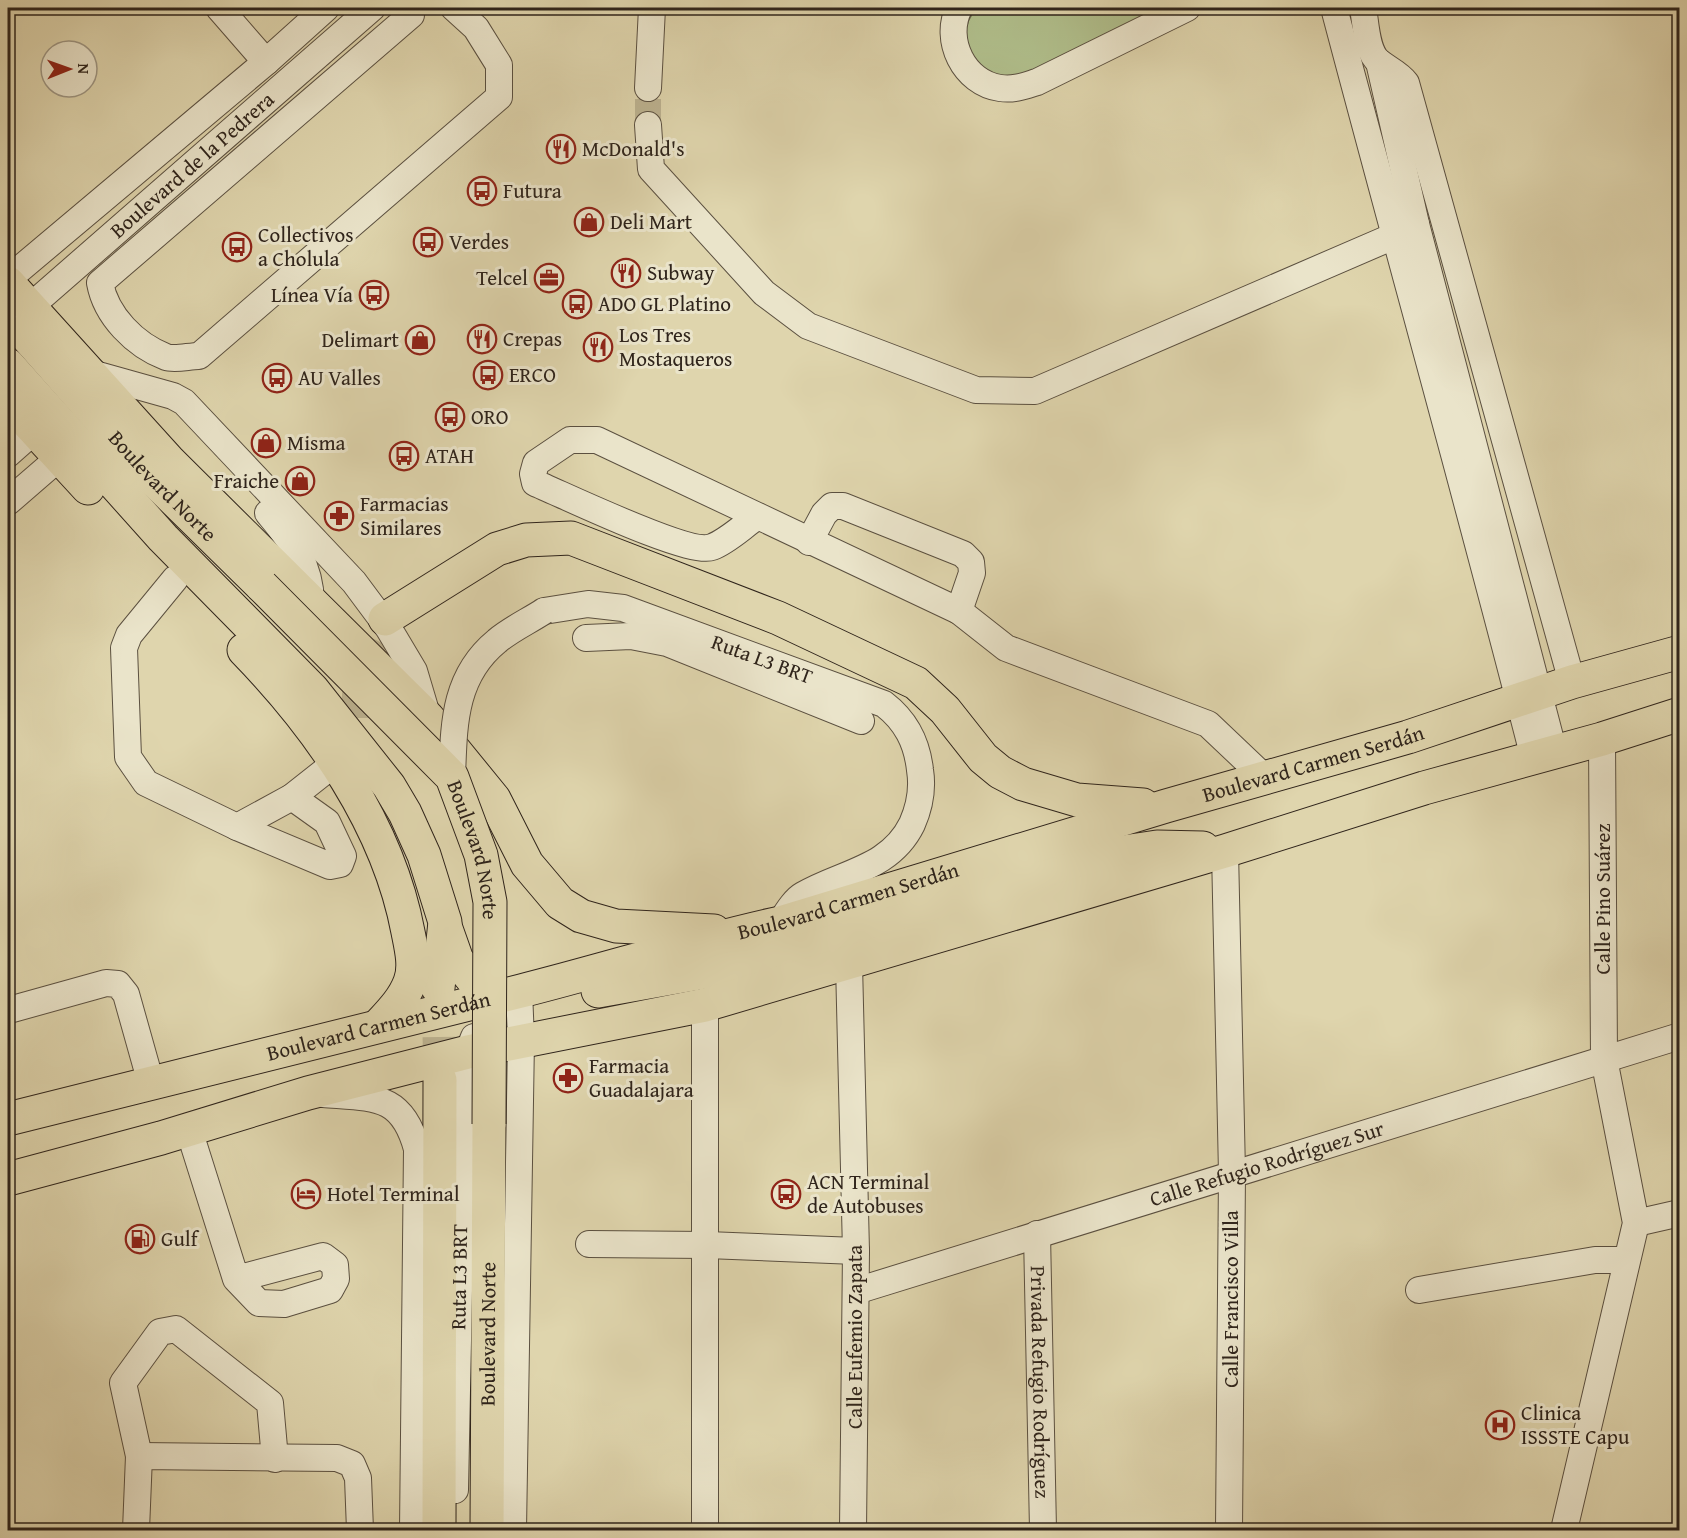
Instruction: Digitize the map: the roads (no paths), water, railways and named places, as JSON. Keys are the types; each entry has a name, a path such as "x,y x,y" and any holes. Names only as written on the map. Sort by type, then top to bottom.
{"main road":[{"path":"13,301 91,373 171,462 429,718 494,798 527,864 560,903 581,916 616,926 734,932"},
{"name":"Boulevard Norte","path":"13,301 148,474 452,777 481,855 490,902 488,1530"},
{"name":"Boulevard Norte","path":"8,364 163,538 312,689 350,757 405,813 424,855 445,922 438,988"},
{"path":"8,401 175,579 350,757 372,826 390,867 405,912 412,955 411,981 399,1002 378,1026"},
{"path":"385,619 497,549 526,540 571,538 778,618 916,683 945,710 983,758 1000,772 1023,784 1077,800 1166,806"},
{"name":"Boulevard Carmen Serdán","path":"8,1119 378,1026 498,989 684,948 734,932 780,923 1166,806 1408,737 1572,682 1680,652"},
{"path":"12,1183 308,1093 521,1040 705,1005 1225,851 1424,788 1602,739 1680,714"},
{"path":"350,757 358,718"},
{"path":"1408,737 1424,788"},
{"path":"552,998 710,971 932,908 1104,855 1157,847 1225,851"},
{"path":"445,922 457,960 498,989"},
{"path":"439,1530 440,1080"}],"street":[{"path":"219,8 266,62"},
{"name":"Boulevard de la Pedrera","path":"13,301 372,8"},
{"path":"411,8 411,15 100,283 103,300 121,326 142,343 168,358 199,356 499,97 499,65 476,28 454,8"},
{"path":"648,88 652,8"},
{"path":"959,8 954,22 954,43 968,70 983,82 999,88 1018,88 1037,82 1187,8"},
{"path":"1334,8 1394,236 1529,696"},
{"path":"1363,8 1371,52 1379,62 1399,74 1406,83 1572,682"},
{"name":"Boulevard de la Pedrera","path":"13,301 266,62 315,11"},
{"path":"1379,62 1544,755"},
{"path":"648,125 651,169 764,293 808,326 976,390 1035,391 1394,236 1416,224"},
{"path":"91,373 173,396 184,402 354,582 389,628 414,671 429,718"},
{"path":"143,387 197,430 297,548 310,583 311,602"},
{"path":"8,454 34,431"},
{"path":"758,516 712,547 698,549 672,541 535,483 533,474 536,463 570,440 597,440 758,516 809,542 959,611 1006,648 1208,724 1266,779"},
{"path":"8,501 60,457"},
{"path":"809,542 824,514 832,506 843,506 963,554 971,562 972,573 959,611"},
{"path":"175,579 129,635 124,648 129,757 146,783 237,827 330,866 340,864 344,856 327,822 292,797"},
{"name":"Ruta L3 BRT","path":"452,777 454,717 462,688 479,660 496,641 544,611 588,604 622,608 884,704 908,727 918,753 922,780 919,807 904,840 876,862 801,896 780,923"},
{"path":"586,638 631,636 667,643 861,721"},
{"name":"Calle Pino Suárez","path":"1602,739 1604,1059 1636,1223"},
{"path":"237,827 292,797 350,757"},
{"name":"Calle Francisco Villa","path":"1225,851 1232,1173 1229,1530"},
{"name":"Calle Eufemio Zapata","path":"849,964 856,1251 853,1530"},
{"path":"9,1010 106,983 118,984 126,994 151,1083"},
{"name":"Ruta L3 BRT","path":"454,1530 463,1092 468,1052 498,989"},
{"name":"Boulevard Norte","path":"498,989 521,1040 513,1530"},
{"path":"705,1005 707,1245 705,1530"},
{"name":"Calle Refugio Rodríguez Sur","path":"856,1292 1232,1173 1680,1036"},
{"path":"308,1093 382,1101 402,1112 411,1127 417,1149 413,1530"},
{"path":"189,1130 236,1279"},
{"path":"1568,1529 1625,1260 1636,1223 1680,1213"},
{"name":"Privada Refugio Rodríguez","path":"1037,1234 1043,1530"},
{"path":"589,1244 707,1245 856,1251"},
{"path":"1419,1290 1595,1260 1625,1260"},
{"path":"136,1530 139,1456 123,1383 160,1332 176,1329 270,1403 275,1458"},
{"path":"139,1456 337,1458 352,1464 358,1478 360,1530"}],"tunnel":[{"path":"648,88 648,125"},
{"path":"358,718 362,666 371,642 385,619"},
{"path":"438,988 440,1080"}],"place":[{"name":"McDonald's","path":"561,149"},
{"name":"Futura","path":"482,191"},
{"name":"Deli Mart","path":"589,222"},
{"name":"Verdes","path":"428,242"},
{"name":"Collectivos a Cholula","path":"237,247"},
{"name":"Subway","path":"626,273"},
{"name":"Telcel","path":"549,278"},
{"name":"Línea Vía","path":"374,295"},
{"name":"ADO GL Platino","path":"577,304"},
{"name":"Crepas","path":"482,339"},
{"name":"Delimart","path":"420,340"},
{"name":"Los Tres Mostaqueros","path":"598,347"},
{"name":"ERCO","path":"488,375"},
{"name":"AU Valles","path":"277,378"},
{"name":"ORO","path":"450,417"},
{"name":"Misma","path":"266,443"},
{"name":"ATAH","path":"404,456"},
{"name":"Fraiche","path":"300,481"},
{"name":"Farmacias Similares","path":"339,516"},
{"name":"Farmacia Guadalajara","path":"568,1078"},
{"name":"Hotel Terminal","path":"306,1194"},
{"name":"ACN Terminal de Autobuses","path":"786,1194"},
{"name":"Gulf","path":"140,1239"},
{"name":"Clinica ISSSTE Capu","path":"1500,1425"}]}
